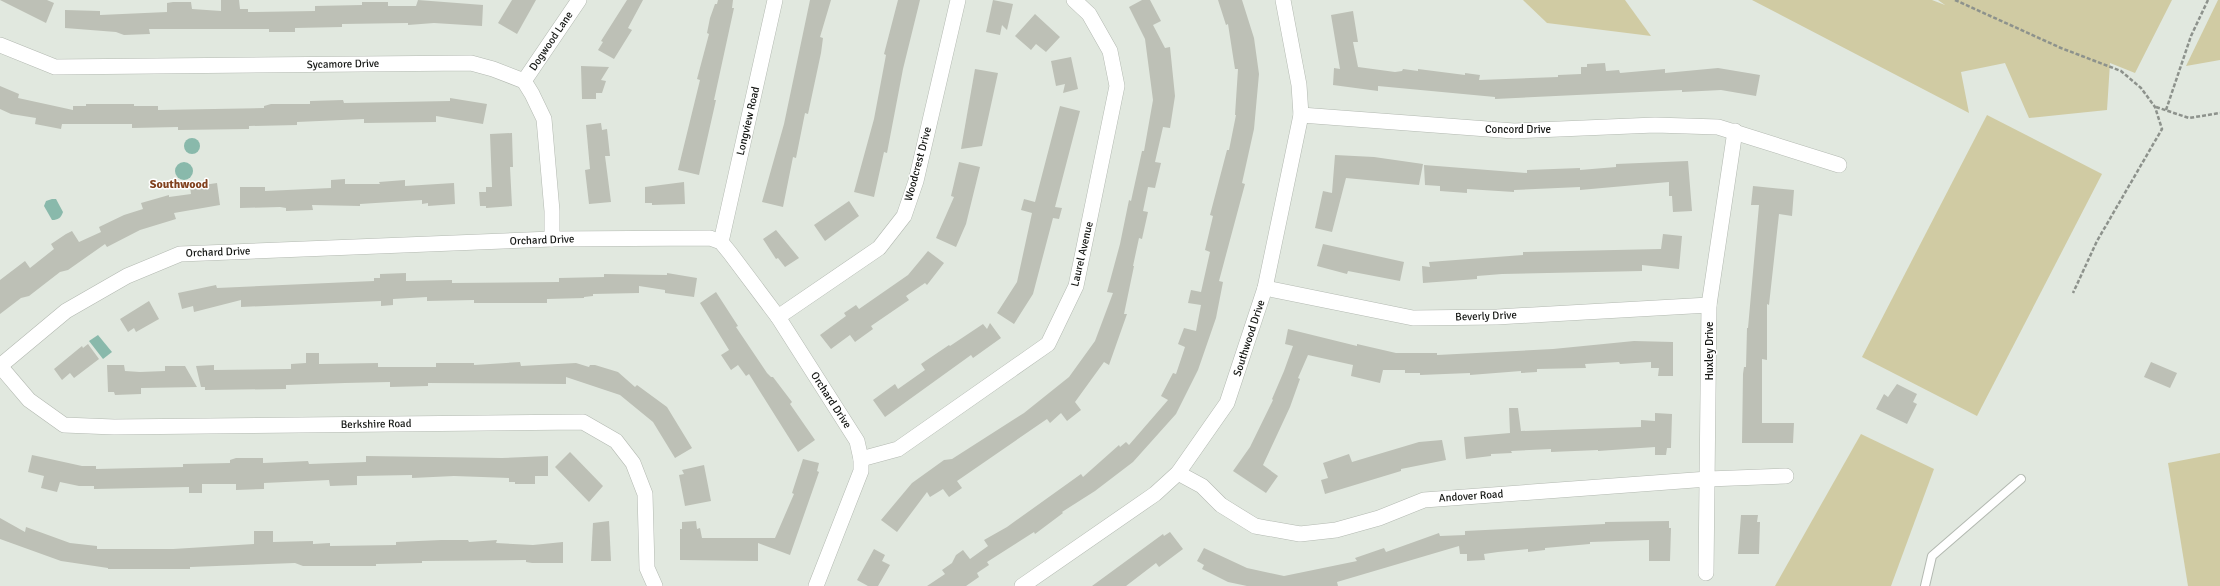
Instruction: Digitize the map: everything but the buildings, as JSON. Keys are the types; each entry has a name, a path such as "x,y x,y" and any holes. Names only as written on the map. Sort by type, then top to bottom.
{"street":[{"name":"Dogwood Lane","path":"524,81 579,0"},
{"name":"Longview Road","path":"721,242 775,0"},
{"name":"Woodcrest Drive","path":"778,317 879,248 904,216 916,181 958,0"},
{"name":"Laurel Avenue","path":"862,459 898,450 1048,344 1076,286 1117,86 1110,51 1089,14 1074,0"},
{"name":"Southwood Drive","path":"1022,586 1155,494 1178,473 1228,403 1265,288 1301,115 1299,85 1283,0"},
{"name":"Sycamore Drive","path":"0,44 55,67 471,63 493,68 524,81"},
{"path":"524,81 544,119 552,211 552,239"},
{"name":"Concord Drive","path":"1301,115 1514,131 1655,125 1718,127 1839,164"},
{"name":"Huxley Drive","path":"1706,573 1709,306 1735,131"},
{"name":"Orchard Drive","path":"0,366 66,311 127,276 180,254 552,239 710,238 721,242 778,317 857,441 862,459 861,472 816,586"},
{"name":"Beverly Drive","path":"1265,288 1413,318 1496,317 1709,306"},
{"name":"Berkshire Road","path":"0,366 29,400 64,425 130,426 583,422 616,441 633,463 645,494 647,568 655,586"},
{"name":"Andover Road","path":"1178,473 1202,486 1222,505 1254,526 1300,534 1336,530 1379,518 1424,500 1708,479 1786,476"}],"lane":[{"path":"1925,586 1932,556 2021,479"}],"path":[{"path":"1955,0 2061,48 2121,70 2141,88 2155,107 2162,129 2097,241 2073,294"},
{"path":"2166,110 2191,36 2208,0"},
{"path":"2155,107 2189,118 2220,113"}],"shaded area":[{"path":"1523,0 1625,0 1651,36 1547,23"},
{"path":"1752,0 1932,0 1945,5 1938,0 2172,0 2135,73 2110,63 2107,110 2029,118 2005,63 1961,72 1969,113"},
{"path":"2218,0 2220,0 2220,60 2186,66"},
{"path":"1987,115 2102,174 1977,416 1862,357"},
{"path":"1861,434 1934,469 1891,586 1775,586"},
{"path":"2220,453 2220,586 2188,586 2168,463"}],"water":[{"path":"189,138 195,138 200,143 198,152 195,154 189,154 184,149 184,143"},
{"path":"184,162 190,165 193,171 190,177 184,180 178,177 175,171 178,165"},
{"path":"56,199 63,212 58,219 54,220 52,220 44,206 46,201"},
{"path":"98,335 112,352 103,359 89,341"}],"district":[{"name":"Southwood","path":"179,184"}]}
